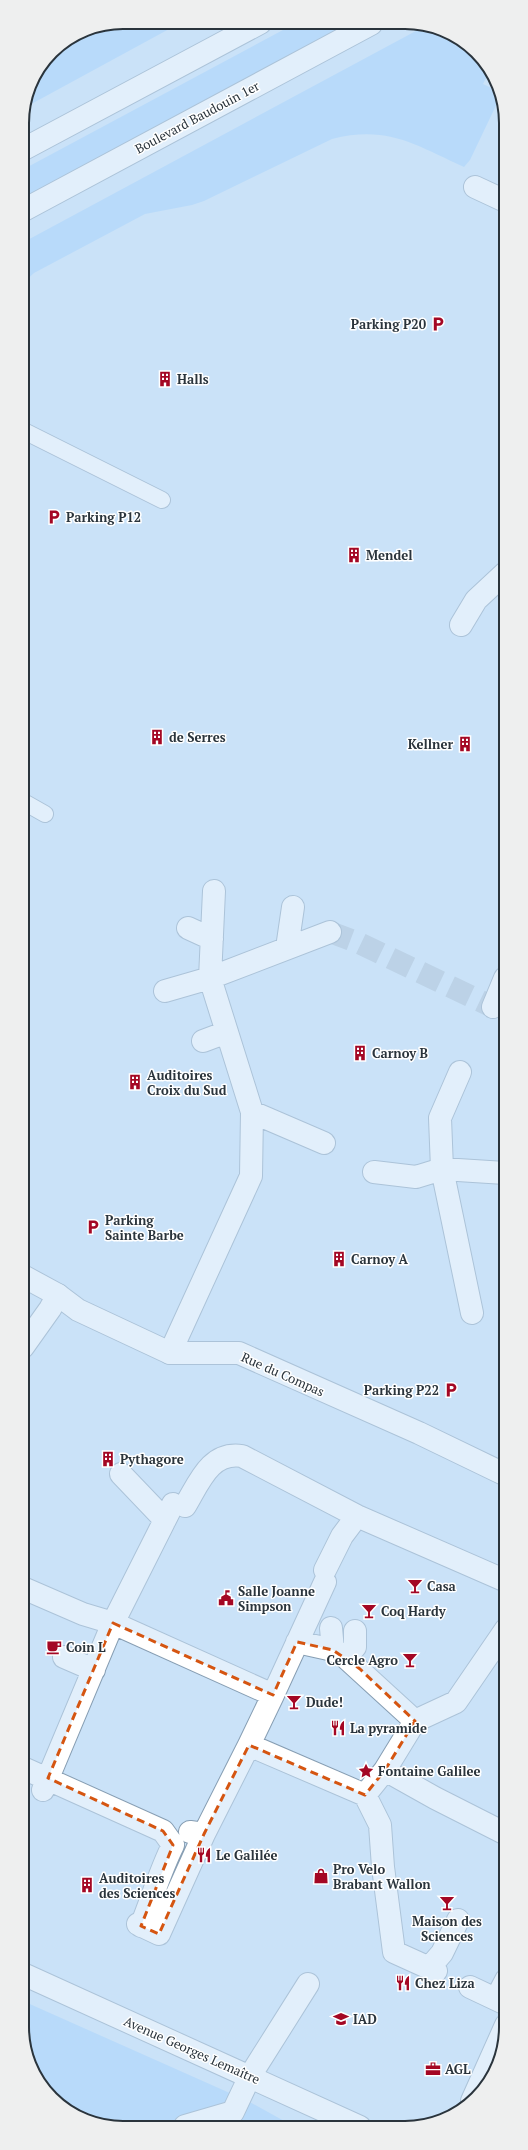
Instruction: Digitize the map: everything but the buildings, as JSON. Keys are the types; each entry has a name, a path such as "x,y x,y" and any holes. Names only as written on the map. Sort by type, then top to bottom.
{"street":[{"path":"29,146 249,29"},
{"name":"Boulevard Baudouin 1er","path":"29,207 362,29"},
{"path":"475,187 499,198"},
{"path":"461,625 476,600 499,579"},
{"path":"170,1353 251,1176 252,1112 210,978 214,890"},
{"path":"287,948 293,907"},
{"path":"188,928 212,939"},
{"path":"165,990 210,978 330,932"},
{"path":"493,1007 499,992"},
{"path":"203,1041 227,1032"},
{"path":"460,1072 440,1118 442,1170 472,1313"},
{"path":"252,1112 324,1143"},
{"path":"374,1172 416,1177 442,1170 499,1173"},
{"name":"Rue du Compas","path":"29,1279 58,1295 78,1310 170,1353 239,1353 419,1433 499,1472"},
{"path":"29,1339 50,1310 58,1295"},
{"path":"46,1784 113,1623 174,1510 205,1472 217,1460 231,1455 242,1456 357,1516 499,1578"},
{"path":"121,1474 174,1510"},
{"path":"29,1772 46,1784 163,1831 173,1845 155,1873 154,1893 139,1925 159,1934 197,1833 249,1745 297,1642 342,1536 357,1516"},
{"path":"29,1591 83,1614 113,1623 273,1695"},
{"path":"331,1628 339,1653"},
{"path":"339,1653 355,1647 355,1631"},
{"path":"365,1795 386,1770 415,1720 456,1702 499,1639"},
{"path":"297,1642 339,1653 415,1720"},
{"path":"64,1656 94,1670"},
{"path":"249,1745 365,1795 380,1824 383,1868 394,1952 433,1970 458,1920"},
{"path":"386,1770 434,1798 499,1830"},
{"name":"Avenue Georges Lemaître","path":"29,1977 347,2121"},
{"path":"202,2121 233,2112 250,2076 308,1984"},
{"path":"470,1987 499,2001"},
{"path":"479,2085 497,2045"}],"lane":[{"path":"29,434 162,500"},
{"path":"29,805 45,814"}],"highlighted area":[{"path":"113,1623 273,1695 297,1642 333,1650 360,1669 415,1721 385,1770 365,1795 249,1745 204,1834 159,1934 141,1926 173,1845 163,1831 48,1778"}],"shaded area":[{"path":"169,29 31,104 39,81 52,61 61,52 87,36 111,30"},
{"path":"285,29 342,29 29,197 29,166"},
{"path":"418,30 441,36 462,48 480,66 487,77 483,84 492,88 496,99 497,104 470,160 464,167 401,140 369,134 352,135 332,139 204,201 192,205 145,214 34,273 29,278 29,239"},
{"path":"29,2004 232,2094 228,2101 172,2121 111,2120 93,2116 81,2111 61,2098 48,2084 39,2069 34,2057 30,2039"},
{"path":"248,2101 284,2121 216,2121"}],"tunnel":[{"path":"330,932 359,943 493,1007"}],"place":[{"name":"Parking P20","path":"438,324"},
{"name":"Halls","path":"165,379"},
{"name":"Parking P12","path":"54,517"},
{"name":"Mendel","path":"354,555"},
{"name":"de Serres","path":"157,737"},
{"name":"Kellner","path":"465,744"},
{"name":"Carnoy B","path":"360,1053"},
{"name":"Auditoires Croix du Sud","path":"135,1082"},
{"name":"Parking Sainte Barbe","path":"93,1227"},
{"name":"Carnoy A","path":"339,1259"},
{"name":"Parking P22","path":"451,1390"},
{"name":"Pythagore","path":"108,1459"},
{"name":"Casa","path":"415,1586"},
{"name":"Salle Joanne Simpson","path":"226,1598"},
{"name":"Coq Hardy","path":"369,1611"},
{"name":"Coin L","path":"54,1647"},
{"name":"Cercle Agro","path":"410,1660"},
{"name":"Dude!","path":"294,1702"},
{"name":"La pyramide","path":"338,1728"},
{"name":"Fontaine Galilee","path":"366,1771"},
{"name":"Le Galilée","path":"204,1855"},
{"name":"Pro Velo Brabant Wallon","path":"321,1876"},
{"name":"Auditoires des Sciences","path":"87,1885"},
{"name":"Maison des Sciences","path":"447,1903"},
{"name":"Chez Liza","path":"403,1983"},
{"name":"IAD","path":"341,2019"},
{"name":"AGL","path":"433,2069"}]}
